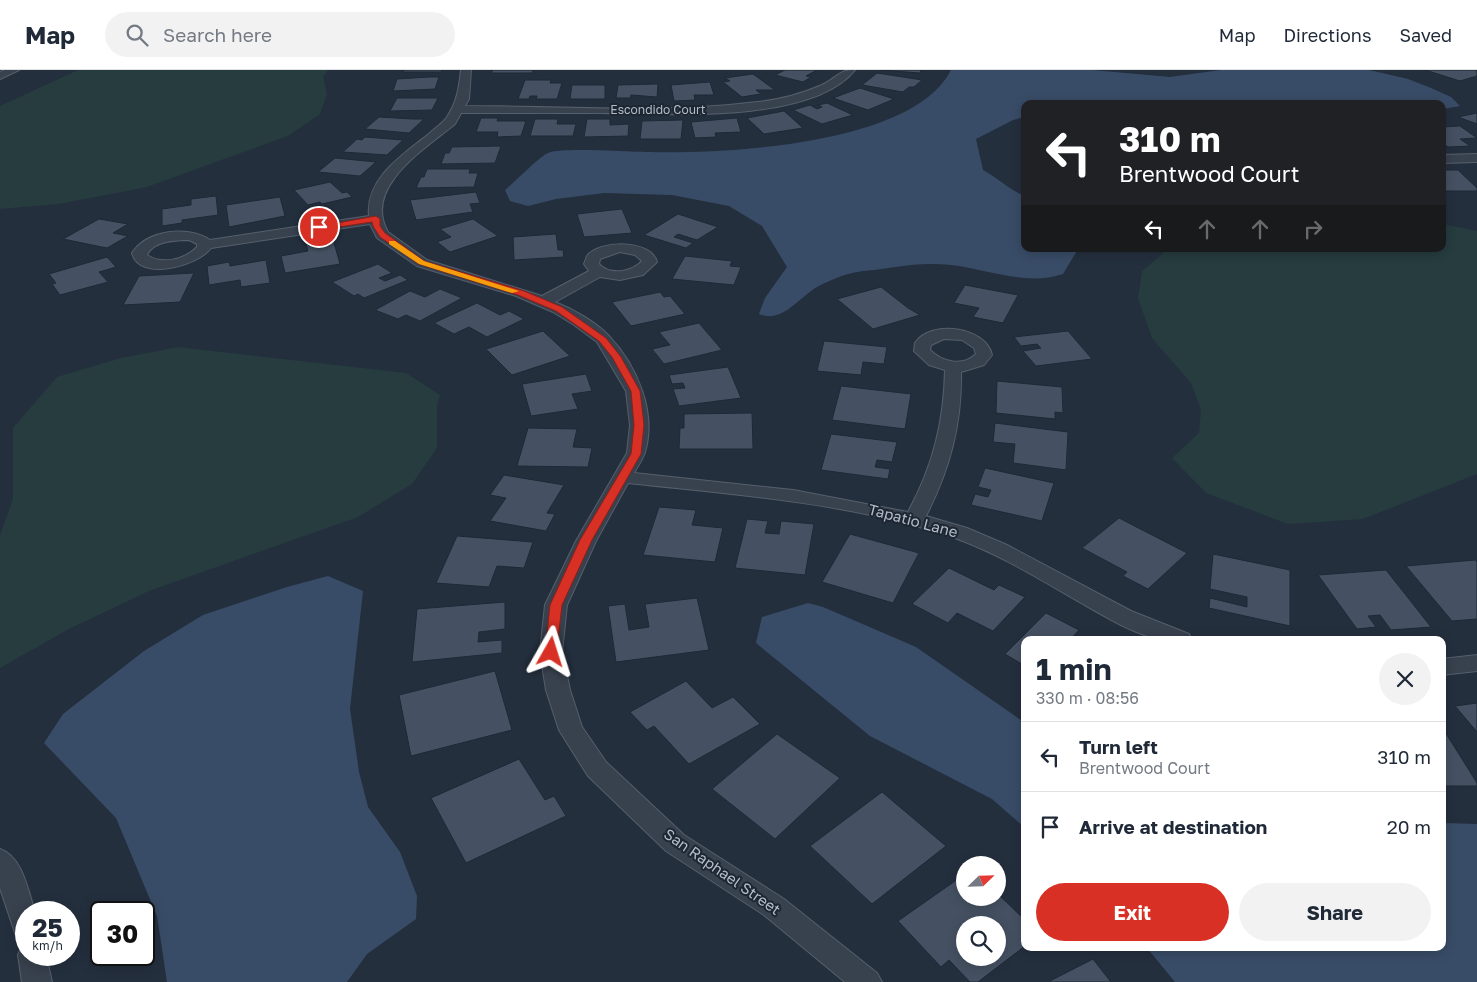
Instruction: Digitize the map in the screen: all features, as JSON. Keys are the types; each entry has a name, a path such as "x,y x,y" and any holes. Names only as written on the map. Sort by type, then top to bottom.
{"street":[{"path":"0,76 14,70"},
{"path":"204,245 376,219 375,208 380,191 389,174 451,121 463,99 466,70"},
{"name":"Escondido Court","path":"458,109 723,110 773,103 812,93 830,85 850,70"},
{"path":"1446,159 1477,158"},
{"name":"San Raphael Street","path":"376,219 376,226 382,235 422,263 447,272 492,283 542,302 580,322 603,340 616,357 636,391 639,425 636,454 586,540 556,605 551,652 558,690 571,730 597,769 675,843 774,907 866,982"},
{"path":"542,302 600,272"},
{"path":"914,520 927,496 948,444 954,401 953,366"},
{"name":"Tapatio Lane","path":"622,477 814,499 884,511 961,534 1006,552 1117,613 1172,636"},
{"path":"1446,667 1477,664"},
{"path":"0,860 9,874 18,901"},
{"path":"34,966 37,982"}],"green space":[{"path":"78,70 328,70 323,77 327,94 320,114 288,136 147,187 59,204 0,209 0,106"},
{"path":"1446,225 1477,231 1477,474 1363,519 1288,524 1206,493 1172,458 1199,433 1201,409 1191,383 1152,338 1138,298 1142,271 1164,252 1446,252"},
{"path":"178,347 406,373 440,395 437,406 437,448 412,484 358,517 149,591 67,630 0,668 0,535 13,499 13,428 57,377 121,358"}],"water":[{"path":"951,70 1092,70 1170,77 1221,70 1369,70 1408,79 1431,88 1451,97 1460,106 1446,108 1446,100 1021,100 1021,118 1013,120 976,139 983,170 1021,194 1021,252 1076,252 1063,274 1047,278 1015,277 951,265 935,264 908,265 863,271 845,275 817,287 790,308 775,316 759,314 765,298 787,267 762,226 729,206 672,195 604,193 556,199 528,206 510,201 505,190 539,159 555,151 680,152 766,147 858,130 898,115 930,95"},
{"path":"328,576 363,591 350,709 359,772 368,807 400,852 417,896 416,919 367,954 347,982 167,982 155,901 151,901 116,818 44,743 63,714 144,651 203,615 287,587"},
{"path":"808,603 823,607 916,647 1021,720 1021,824 992,799 870,736 756,643 762,617"},
{"path":"1446,823 1477,824 1477,982 1175,982 1149,951 1446,951"}],"building":[{"path":"404,70 442,70 441,72 403,72"},
{"path":"493,70 533,70 532,73 491,73"},
{"path":"785,70 817,70 806,76 811,77 803,82 775,75"},
{"path":"880,70 921,70 920,73"},
{"path":"1425,70 1475,70 1477,71 1477,76 1460,81"},
{"path":"877,73 922,80 914,87 909,87 903,92 862,85"},
{"path":"753,74 775,90 756,90 761,94 742,97 723,82 730,81 725,78"},
{"path":"439,77 435,89 393,91 397,79"},
{"path":"525,80 551,80 550,83 562,83 557,99 536,99 537,96 530,96 529,99 518,99"},
{"path":"710,82 714,95 694,95 695,100 674,101 671,85"},
{"path":"658,84 657,97 631,95 630,98 616,98 618,85"},
{"path":"572,85 605,85 605,99 570,99"},
{"path":"860,88 894,99 868,110 833,98"},
{"path":"397,98 438,98 432,110 390,111"},
{"path":"827,103 853,115 822,124 793,110 810,105 817,109 822,107 818,105"},
{"path":"784,111 803,128 764,134 747,118"},
{"path":"1477,113 1477,124 1458,117"},
{"path":"379,117 424,119 409,133 365,129"},
{"path":"481,118 498,118 497,121 526,121 521,136 497,137 498,132 476,132"},
{"path":"737,118 741,132 715,133 716,137 695,138 691,122"},
{"path":"535,119 558,119 557,124 576,124 573,136 530,136"},
{"path":"587,119 610,119 610,125 629,124 628,136 584,137"},
{"path":"683,120 681,139 640,139 642,121"},
{"path":"1460,126 1477,138 1460,139 1470,146 1448,147 1446,146 1446,127"},
{"path":"365,137 403,140 387,155 343,152 357,139 362,140"},
{"path":"501,146 495,163 441,164 445,153 449,153 452,147"},
{"path":"335,158 376,162 360,176 318,172"},
{"path":"427,169 470,169 469,173 478,173 474,187 416,188"},
{"path":"1446,170 1458,170 1477,188 1477,191 1446,191"},
{"path":"330,182 342,193 347,192 352,197 322,204 320,202 308,205 294,190"},
{"path":"476,192 480,203 470,204 473,212 416,220 410,200"},
{"path":"216,196 218,215 182,220 182,223 162,226 162,209 191,205 191,199"},
{"path":"280,197 285,216 229,227 226,205"},
{"path":"622,209 632,233 584,237 577,214"},
{"path":"678,214 718,227 697,240 678,234 674,237 693,243 686,248 644,235"},
{"path":"99,219 128,224 113,233 128,236 107,248 63,239"},
{"path":"473,219 498,236 450,252 437,242 451,237 440,229"},
{"path":"556,234 558,250 563,250 564,257 514,260 513,237"},
{"path":"333,239 340,264 285,273 281,256 308,251 306,244"},
{"path":"685,256 732,261 730,266 741,267 734,285 672,279"},
{"path":"107,257 116,267 99,272 108,282 60,295 52,284 56,283 49,274"},
{"path":"266,260 270,283 241,287 240,280 209,285 207,266 229,262 230,266"},
{"path":"378,264 392,273 379,278 385,281 400,275 408,280 364,298 358,294 354,296 332,282"},
{"path":"194,273 180,302 123,305 139,276"},
{"path":"965,285 1018,295 1003,323 973,317 979,308 954,303"},
{"path":"881,287 920,315 873,329 837,299"},
{"path":"440,289 462,298 420,321 406,315 398,319 375,310 410,291 425,297"},
{"path":"660,292 664,297 670,296 685,314 631,326 612,302"},
{"path":"477,303 500,315 509,311 524,319 487,337 469,327 454,334 434,323"},
{"path":"699,323 722,350 664,364 652,349 670,345 659,332"},
{"path":"543,331 570,356 512,375 486,349"},
{"path":"1068,331 1092,359 1036,366 1023,351 1041,348 1037,344 1021,346 1014,337"},
{"path":"824,341 887,347 884,364 863,362 861,375 817,371"},
{"path":"728,367 741,398 679,406 673,389 685,388 683,383 672,384 669,375"},
{"path":"586,374 592,391 572,394 578,409 531,416 522,384"},
{"path":"997,381 1062,387 1063,413 1055,412 1055,419 996,413"},
{"path":"841,386 911,394 905,429 832,420"},
{"path":"752,413 753,449 679,449 680,428 684,428 684,414"},
{"path":"995,423 1068,432 1066,470 1013,463 1015,444 993,442"},
{"path":"528,428 577,429 573,447 592,448 588,467 517,466"},
{"path":"831,434 897,442 892,462 877,460 875,467 890,469 888,479 821,470"},
{"path":"985,468 1054,483 1042,521 971,505 975,494 988,497 991,490 978,487"},
{"path":"504,475 564,485 547,513 555,514 546,531 490,521 506,498 490,495"},
{"path":"659,507 696,510 692,525 723,528 715,562 643,555"},
{"path":"1119,518 1187,553 1148,589 1123,576 1127,572 1082,548"},
{"path":"747,519 768,521 765,533 779,534 781,521 814,524 805,575 735,568"},
{"path":"850,534 919,553 893,603 822,582"},
{"path":"457,536 533,542 524,568 497,566 489,587 436,583"},
{"path":"1213,554 1290,570 1290,626 1209,608 1210,598 1247,607 1247,597 1210,589"},
{"path":"1475,560 1477,562 1477,619 1452,621 1406,566"},
{"path":"949,568 994,590 999,585 1025,597 993,631 957,613 948,623 912,604"},
{"path":"1386,570 1431,627 1391,630 1380,615 1368,616 1376,627 1357,629 1318,575"},
{"path":"697,598 709,650 616,662 608,606 625,604 629,630 649,627 645,604"},
{"path":"505,602 505,629 479,632 478,642 502,640 502,653 412,662 417,609"},
{"path":"1046,613 1079,630 1074,636 1023,636"},
{"path":"1021,638 1021,664 1005,654"},
{"path":"495,671 512,730 411,756 399,695"},
{"path":"686,681 712,708 733,697 760,724 689,764 654,726 647,730 630,712"},
{"path":"1477,703 1477,732 1455,706"},
{"path":"1446,733 1477,783 1477,786 1446,786"},
{"path":"777,734 840,778 775,839 712,789"},
{"path":"519,759 545,800 554,796 566,816 466,863 431,798"},
{"path":"882,792 946,846 872,904 810,846"},
{"path":"956,880 956,906 1006,906 1006,902 1021,916 1021,949 1006,961 1006,916 956,916 956,966 999,966 978,982 970,982 949,960 941,967 898,921"},
{"path":"1093,959 1111,982 1048,982"}],"slow traffic":[{"path":"392,243 422,263 515,291"}],"route":[{"path":"319,227 376,219 376,226 382,235 405,253 422,263 447,272 492,283 559,309 603,340 616,357 636,391 639,425 636,454 586,540 556,605 551,652"}]}
